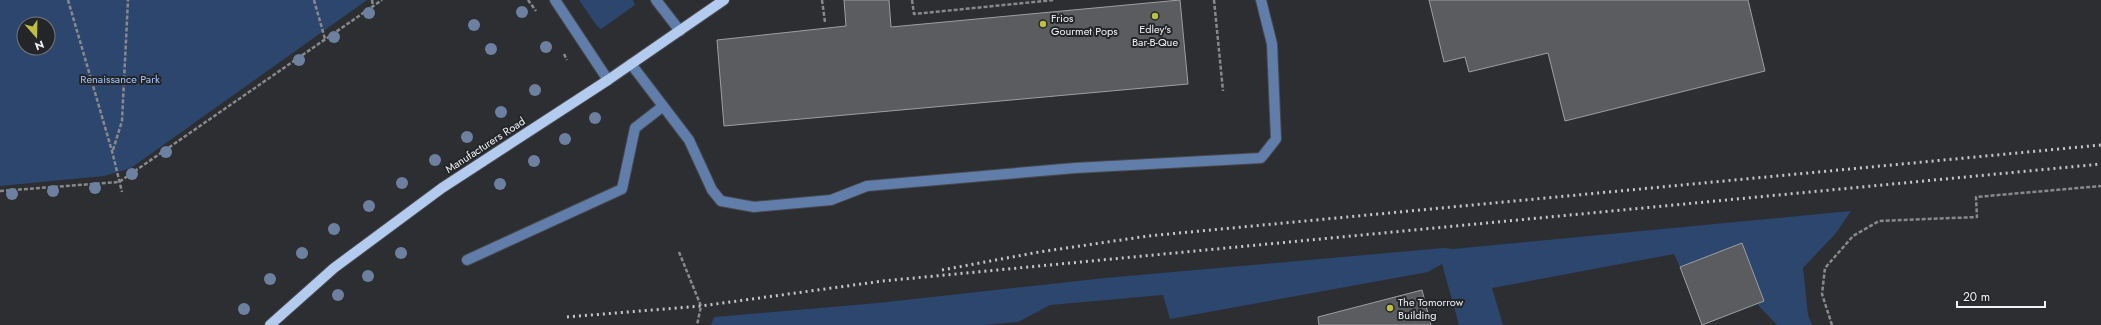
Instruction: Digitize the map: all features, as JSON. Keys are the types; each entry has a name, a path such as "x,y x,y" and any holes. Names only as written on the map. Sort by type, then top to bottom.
{"main road":[{"name":"Manufacturers Road","path":"270,325 334,268 442,188 608,80 724,0"}],"lane":[{"path":"555,0 608,80"},
{"path":"656,0 680,31"},
{"path":"631,64 662,107 689,140 712,190 720,202 754,207 831,200 867,186 1075,168 1261,158 1276,139 1272,44 1261,0"},
{"path":"467,260 622,189 635,128 662,107"}],"path":[{"path":"68,0 112,151 122,192"},
{"path":"112,151 122,121 128,0"},
{"path":"314,0 325,39"},
{"path":"372,0 373,6"},
{"path":"0,191 119,182 382,0"},
{"path":"822,0 825,22"},
{"path":"912,0 914,14 1054,0"},
{"path":"1214,0 1223,91"},
{"path":"1832,325 1822,294 1825,268 1853,236 1879,221 1977,217 1976,197 2101,186"},
{"path":"679,252 701,306 697,325"}],"green space":[{"name":"Renaissance Park","path":"0,0 367,0 131,168 104,176 0,186"},
{"path":"579,0 633,0 635,5 601,29 597,26"},
{"path":"1851,211 1836,233 1803,268 1808,315 1812,325 1777,325 1757,304 1764,301 1742,243 1680,267 1674,254 1492,288 1503,325 1459,325 1442,264 1428,272 1170,319 1163,295 1050,305 1018,322 983,325 711,325 714,317 878,303 1105,278 1444,248 1453,249"}],"building":[{"path":"844,0 889,0 891,27 1180,0 1188,84 724,126 717,40 846,26"},
{"path":"1429,0 1748,0 1765,71 1565,121 1548,53 1469,72 1465,57 1444,62"},
{"path":"1742,243 1764,301 1702,325 1680,267"},
{"name":"The Tomorrow Building","path":"1422,290 1431,325 1319,325 1318,317"}],"railway":[{"path":"942,270 1039,252 1148,236 2101,145"},
{"path":"567,317 701,306 883,281 2101,164"}],"place":[{"name":"Edley's Bar-B-Que","path":"1155,16"},
{"name":"Frios Gourmet Pops","path":"1043,24"},
{"name":"The Tomorrow Building","path":"1390,308"}]}
